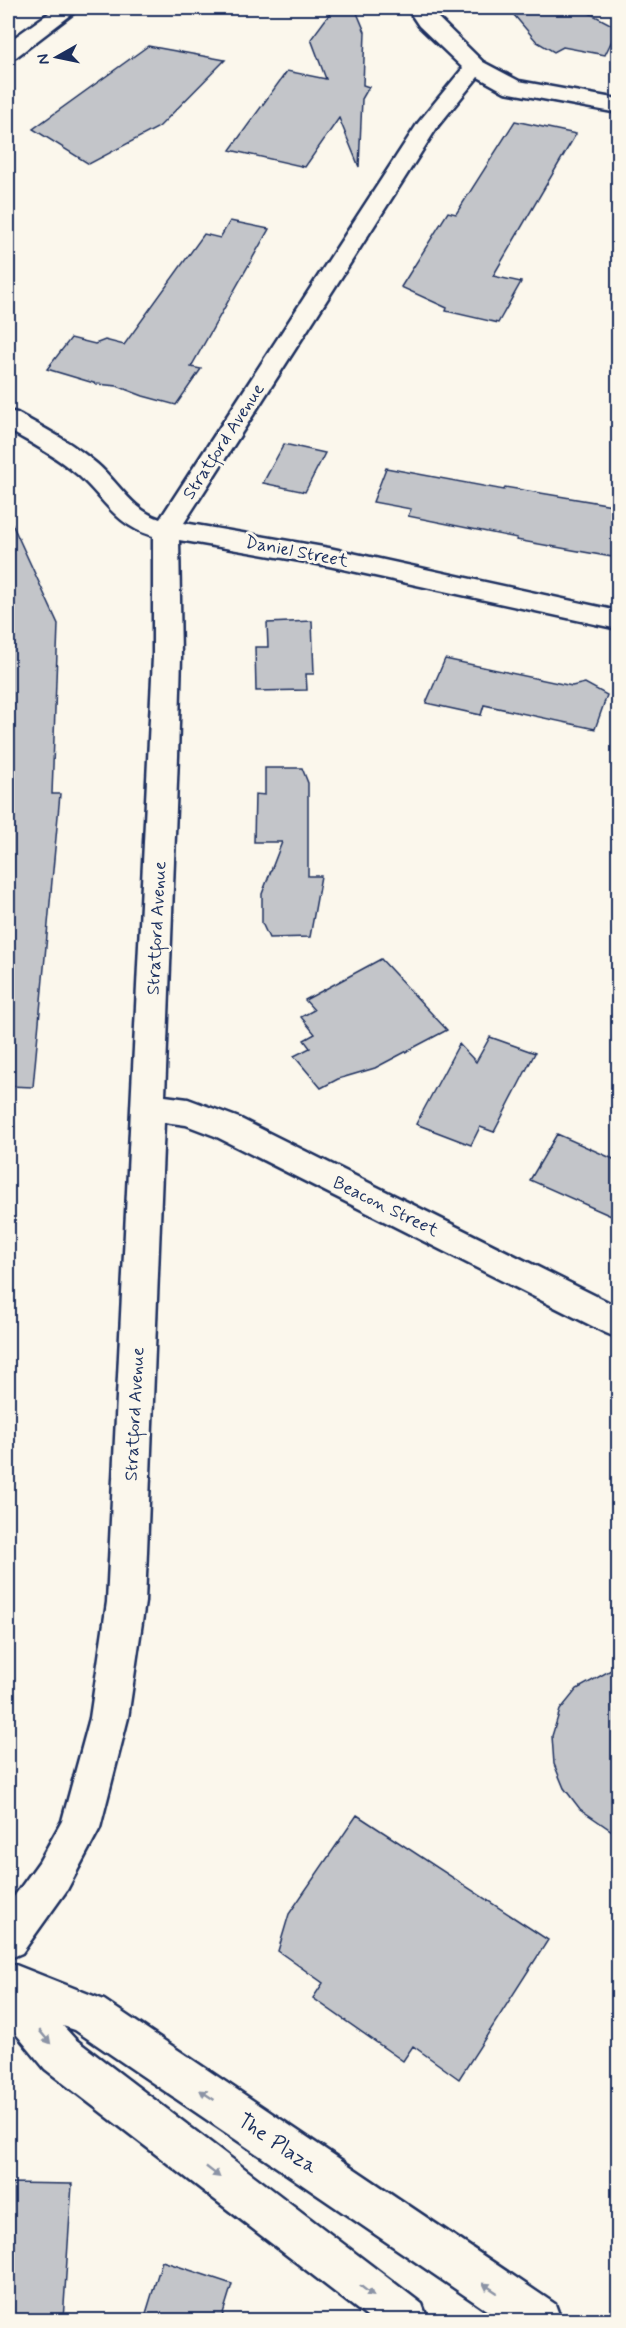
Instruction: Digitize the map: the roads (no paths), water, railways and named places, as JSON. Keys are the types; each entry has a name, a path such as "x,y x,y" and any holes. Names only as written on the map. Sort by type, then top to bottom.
{"street":[{"path":"8,52 69,8"},
{"path":"417,8 427,21 475,67 513,87 618,106"},
{"name":"Stratford Avenue","path":"8,1939 52,1876 80,1828 109,1718 126,1602 167,657 165,546 167,529 429,123 475,67"},
{"name":"Daniel Street","path":"8,419 53,444 89,471 127,514 138,522 300,551 618,620"},
{"name":"Beacon Street","path":"148,1107 188,1112 227,1127 618,1323"},
{"name":"The Plaza","path":"8,1983 89,2015 539,2320"},
{"path":"8,1992 60,2054 406,2320"}]}
